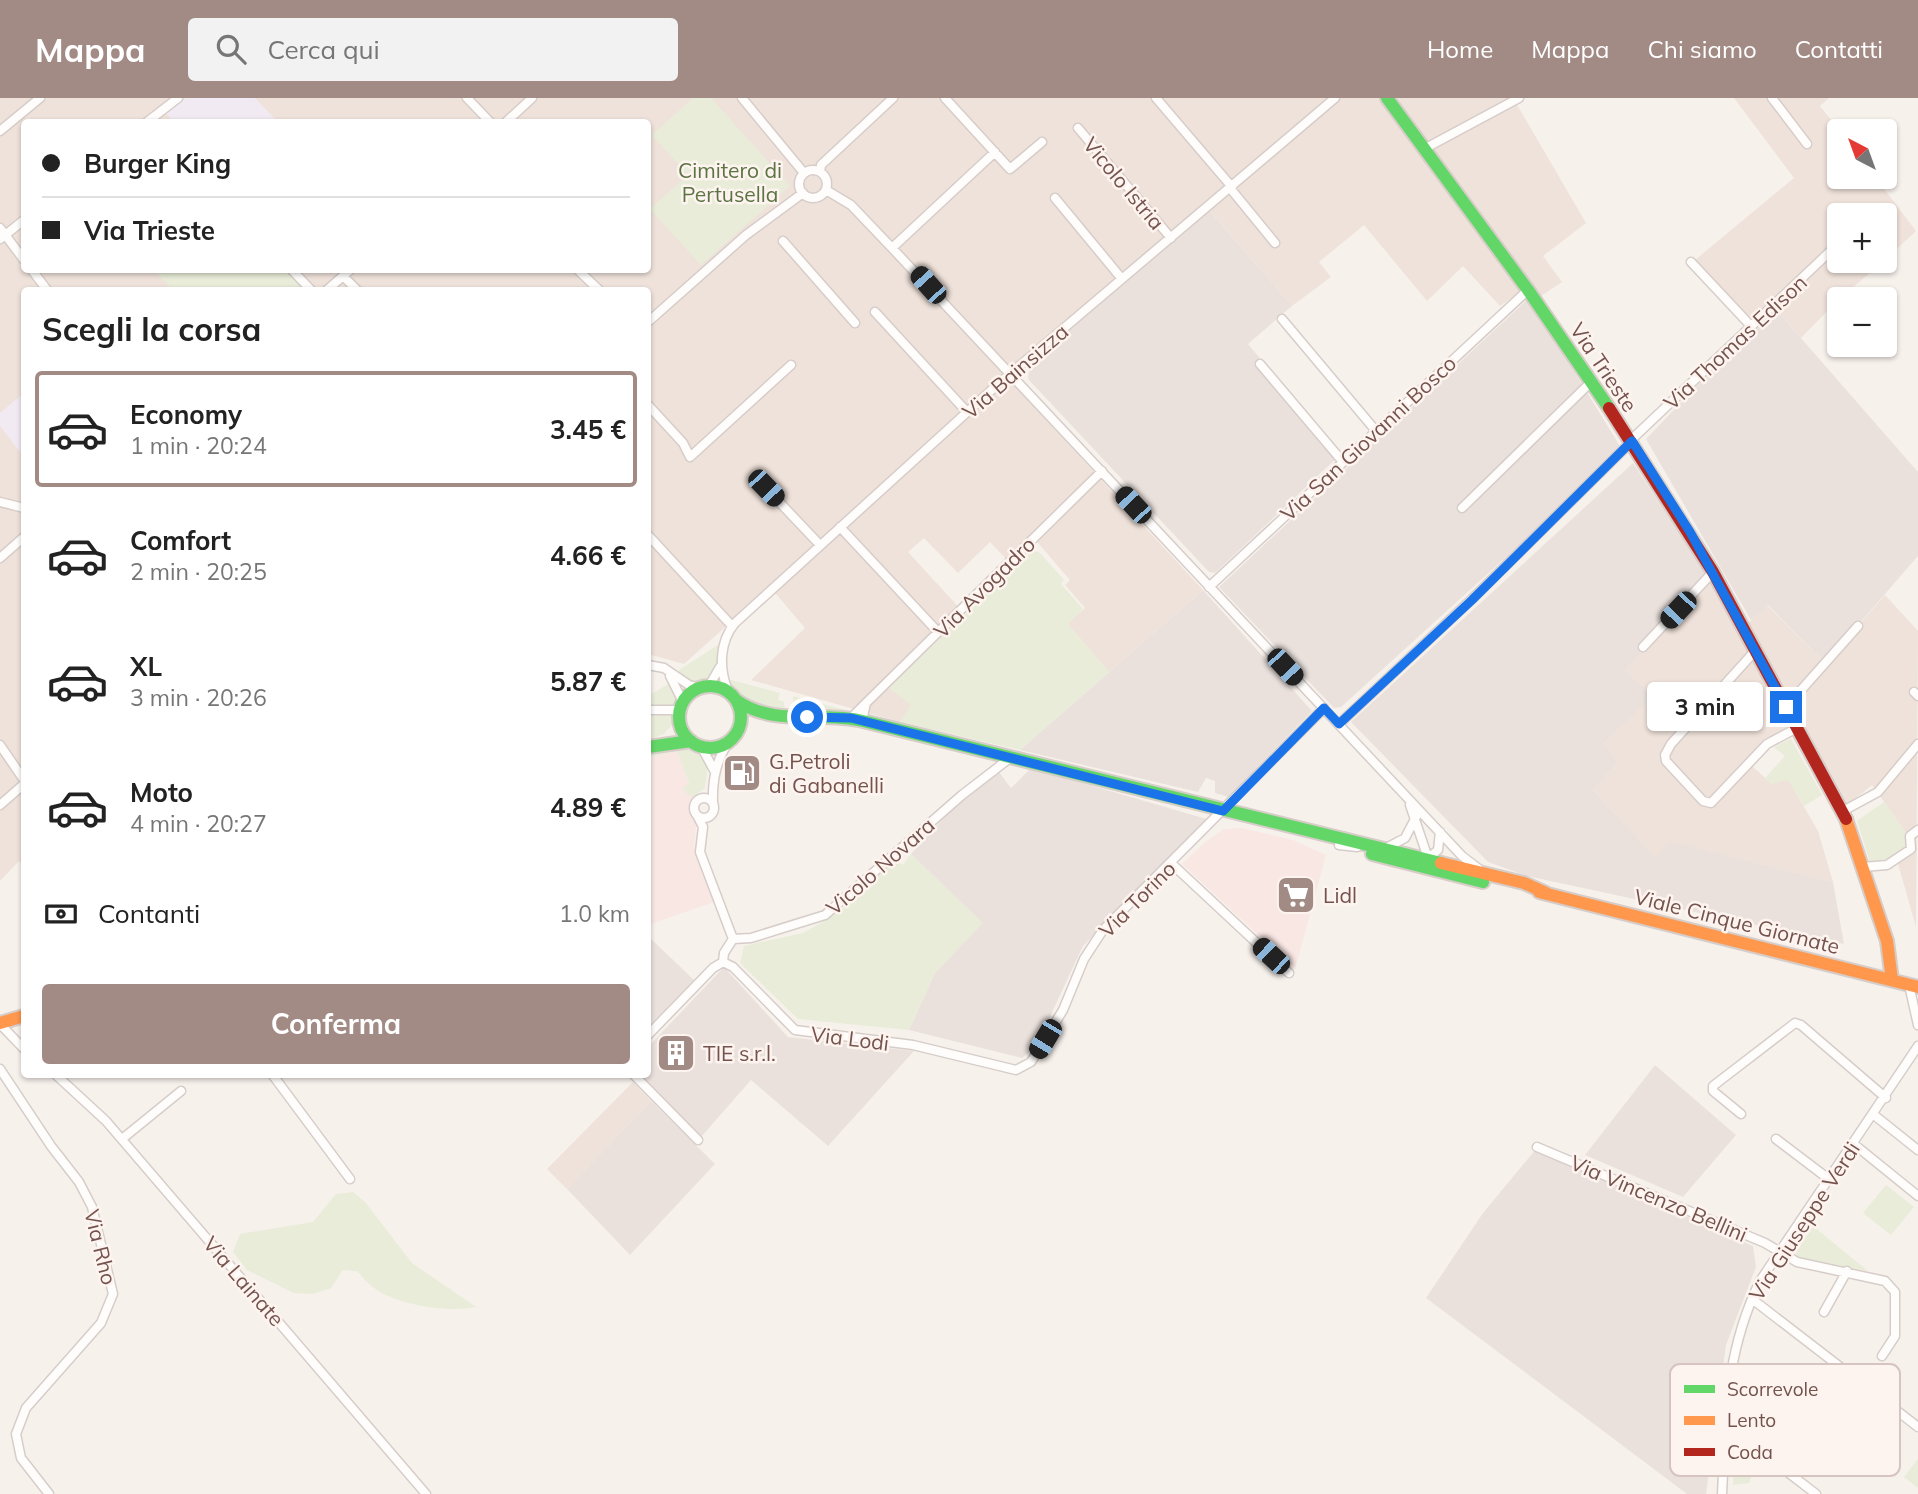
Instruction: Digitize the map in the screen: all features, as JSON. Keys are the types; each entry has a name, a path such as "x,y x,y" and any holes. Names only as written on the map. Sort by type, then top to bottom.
{"main road":[{"name":"Via Trieste","path":"1387,98 1528,289 1631,441 1713,572 1843,811 1887,941 1892,980"},
{"path":"651,745 670,734 681,709 705,687 732,696 741,713 734,735 717,747 696,743 651,746"},
{"name":"Viale Cinque Giornate","path":"732,696 746,709 761,715 824,716 856,720 1223,811 1339,845 1546,893 1914,986"},
{"path":"681,709 681,727 696,743"},
{"name":"Viale Cinque Giornate","path":"734,735 760,722 824,716"},
{"name":"Viale Cinque Giornate","path":"1267,823 1384,848 1483,878"},
{"path":"0,1024 21,1017"}],"street":[{"path":"0,131 40,98"},
{"path":"155,119 178,98"},
{"path":"467,98 487,119"},
{"path":"509,119 532,98"},
{"path":"742,98 804,173"},
{"path":"820,172 821,165 893,98"},
{"path":"945,98 1010,169 1042,142"},
{"path":"1156,98 1275,243"},
{"name":"Via Bainsizza","path":"732,626 1009,375 1335,98"},
{"path":"1424,149 1519,98"},
{"path":"1772,98 1807,144"},
{"name":"Vicolo Istria","path":"1078,128 1171,238"},
{"path":"892,248 995,152"},
{"path":"804,173 820,172 826,178 826,190"},
{"path":"804,173 799,184 803,193 816,198 826,190"},
{"path":"826,190 851,205 1483,878"},
{"path":"651,319 746,234 803,193"},
{"path":"1055,198 1122,279"},
{"path":"21,222 2,234 21,256"},
{"path":"783,241 855,323"},
{"name":"Via Thomas Edison","path":"1339,724 1472,600 1631,441 1827,254"},
{"path":"1691,262 1751,326"},
{"path":"295,273 308,287"},
{"path":"330,287 346,273"},
{"path":"581,273 596,287"},
{"name":"Via San Giovanni Bosco","path":"1209,587 1528,289"},
{"path":"875,312 967,412"},
{"path":"1282,319 1376,431"},
{"path":"1260,363 1343,462"},
{"path":"651,408 683,443 690,457 791,365"},
{"path":"1462,508 1590,383"},
{"name":"Via Avogadro","path":"856,720 866,703 1102,471"},
{"path":"765,487 820,545"},
{"path":"0,502 21,507"},
{"path":"840,527 938,632"},
{"path":"651,539 732,626 725,639 722,665 732,696"},
{"path":"0,558 21,540"},
{"path":"1643,647 1713,572"},
{"path":"1786,707 1858,626"},
{"path":"1755,651 1671,744 1665,755 1667,761 1703,801 1711,803 1767,744 1797,728"},
{"path":"651,666 664,668 689,685 705,687 722,665"},
{"path":"651,666 672,677 681,709 651,710"},
{"name":"Via Torino","path":"1024,1066 1031,1062 1058,1018 1084,959 1103,930 1172,864 1324,708"},
{"path":"702,835 712,815 715,772 722,750 734,735"},
{"path":"696,743 715,772"},
{"path":"1843,811 1878,792 1918,744"},
{"path":"0,745 21,777"},
{"name":"Vicolo Novara","path":"733,939 751,938 825,915 962,795 1010,758"},
{"path":"0,805 21,785"},
{"path":"651,1032 713,968 723,962 724,953 733,939 700,852 702,835 693,807 713,785"},
{"path":"1401,790 1416,817 1427,859"},
{"path":"700,799 706,798 713,803"},
{"path":"698,817 707,818 712,815"},
{"path":"1384,848 1398,844 1405,838 1416,817"},
{"path":"1863,867 1886,865 1911,849 1910,836 1918,830"},
{"path":"1339,845 1405,859 1427,859 1438,850 1440,832"},
{"path":"1172,864 1289,972"},
{"name":"Via Lodi","path":"723,962 733,967 794,1030 913,1045 1016,1070 1024,1066"},
{"path":"1914,986 1918,1025"},
{"path":"1741,1114 1713,1091 1713,1086 1795,1023 1801,1025 1886,1098"},
{"path":"0,1024 21,1046"},
{"name":"Via Giuseppe Verdi","path":"1732,1364 1738,1331 1752,1299 1780,1252 1886,1098 1918,1046"},
{"name":"Via Rho","path":"0,1069 51,1146 79,1182 92,1207 113,1294 101,1323 26,1408 16,1434 20,1458 49,1494"},
{"name":"Via Lainate","path":"60,1078 94,1108 122,1139 426,1494"},
{"path":"275,1078 349,1180"},
{"path":"637,1078 698,1140"},
{"path":"122,1139 181,1091"},
{"path":"1874,1115 1918,1150"},
{"path":"1776,1139 1830,1180"},
{"path":"1855,1144 1918,1196"},
{"name":"Via Vincenzo Bellini","path":"1537,1147 1765,1243 1797,1262 1880,1278 1895,1292 1895,1336 1882,1356"},
{"path":"1824,1312 1847,1271"},
{"path":"1752,1299 1836,1364"},
{"path":"1900,1413 1918,1427"},
{"name":"Via Giuseppe Verdi","path":"1722,1494 1723,1476"},
{"path":"1793,1476 1816,1494"}],"shaded area":[{"path":"0,98 1513,98 1586,223 1543,256 1562,282 1538,298 1529,286 1500,306 1463,266 1427,301 1364,225 1319,262 1331,277 1292,306 1206,206 1006,377 1203,590 1109,672 1067,623 1085,608 1065,585 1070,580 1032,536 1007,560 990,542 958,573 924,538 908,552 965,614 890,687 912,705 900,722 751,680 805,628 770,587 684,664 651,655 651,287 21,287 21,766 15,771 21,780 21,863 19,861 0,881"},
{"path":"185,98 255,98 275,119 171,119 166,113"},
{"path":"1734,98 1829,98 1820,106 1830,119 1827,119 1827,189 1884,189 1895,203 1827,203 1827,273 1870,273 1853,287 1827,287 1827,311 1801,338 1770,302 1750,321 1695,260 1794,178"},
{"path":"1897,206 1916,231 1897,249"},
{"path":"1210,211 1292,306 1248,344 1341,454 1215,573 1209,572 1028,379 1030,364"},
{"path":"1529,298 1623,451 1341,707 1334,708 1219,587"},
{"path":"1773,306 1918,472 1918,556 1825,663 1768,605 1751,620 1646,439"},
{"path":"21,396 21,453 0,426 0,413"},
{"path":"1633,463 1709,578 1625,670 1652,697 1603,744 1617,763 1593,790 1655,858 1671,842 1833,882 1844,944 1527,876 1488,862 1351,722"},
{"path":"1709,578 1740,631 1767,605 1825,663 1885,595 1918,631 1916,927 1896,857 1908,836 1872,785 1845,807 1801,724 1766,738 1745,760 1771,783 1788,779 1818,831 1833,882 1671,843 1655,859 1593,790 1617,763 1602,745 1651,697 1625,670"},
{"path":"1203,590 1312,711 1228,797 1215,793 1215,781 1206,778 1198,792 1020,750"},
{"path":"677,751 689,785 684,787 693,797 696,828 694,847 714,902 651,924 651,757"},
{"path":"1031,768 1210,820 1083,946 1034,1048 1022,1058 909,1030 935,973 982,923 911,854 954,807 999,772 1011,788"},
{"path":"1242,828 1293,840 1326,855 1295,969 1182,864 1224,829"},
{"path":"651,939 694,980 651,1024"},
{"path":"724,967 788,1037 914,1051 828,1146 751,1080 701,1137 643,1078 651,1078 651,1044"},
{"path":"1655,1065 1736,1135 1683,1197 1585,1155"},
{"path":"633,1082 651,1101 567,1189 547,1169"},
{"path":"651,1101 715,1164 630,1255 567,1189"},
{"path":"1536,1149 1753,1246 1756,1267 1726,1345 1723,1364 1670,1364 1670,1476 1708,1476 1706,1494 1687,1494 1426,1298 1483,1213"}],"green space":[{"name":"Cimitero di Pertusella","path":"693,98 711,98 790,186 701,265 651,210 688,175 652,135"},
{"path":"157,273 291,273 304,287 170,287"},
{"path":"1033,551 1039,552 1064,580 1061,584 1083,609 1068,624 1109,672 1020,750 900,722 911,705 889,688 1015,565"},
{"path":"721,643 715,670 707,679 693,683 679,674 679,670"},
{"path":"727,679 780,693 778,700 784,702 785,711 759,707 743,700 731,688"},
{"path":"672,682 677,701 673,705 651,706 651,694"},
{"path":"793,696 849,711 794,710"},
{"path":"651,713 670,714 675,721 664,734 651,739"},
{"path":"1791,739 1822,795 1804,806 1788,780 1771,784 1765,778 1785,756 1774,747"},
{"path":"681,748 700,752 708,766 705,788 693,797 686,793 683,787 689,784 677,751 651,757 651,753"},
{"path":"1884,802 1908,836 1909,848 1896,857 1870,862 1857,821"},
{"path":"911,854 983,923 935,973 909,1030 798,1019 740,963 744,946 803,933 839,912 895,861 903,865"},
{"path":"1886,1185 1914,1207 1891,1235 1863,1213"},
{"path":"353,1192 365,1202 412,1263 476,1307 438,1308 394,1299 369,1284 357,1271 343,1270 331,1288 313,1294 294,1293 247,1270 233,1252 240,1234 313,1222 336,1194"},
{"path":"1813,1226 1868,1271 1797,1257 1796,1252"},
{"path":"1918,1459 1918,1488 1904,1477"},
{"path":"1734,1476 1752,1476 1749,1483 1733,1485"}],"traffic: fast":[{"path":"1387,98 1528,290 1609,408"},
{"path":"710,686 732,695 741,717 732,739 710,748 688,739 679,717 688,695 710,686"},
{"path":"736,700 750,708 781,716 863,721 1441,863"},
{"path":"651,747 691,741"},
{"path":"1372,854 1483,882"}],"traffic: slow":[{"path":"1846,819 1887,941 1892,980"},
{"path":"1441,863 1524,883 1546,893"},
{"path":"1539,892 1918,987"},
{"path":"0,1023 21,1017"}],"traffic: jam":[{"path":"1609,408 1713,572 1846,819"}],"place":[{"name":"G.Petroli di Gabanelli","path":"742,773"},
{"name":"Lidl","path":"1296,895"},
{"name":"TIE s.r.l.","path":"676,1053"}],"route":[{"path":"807,717 851,718 1223,811 1324,708 1339,724 1386,682 1632,441 1690,532 1786,707"}]}
